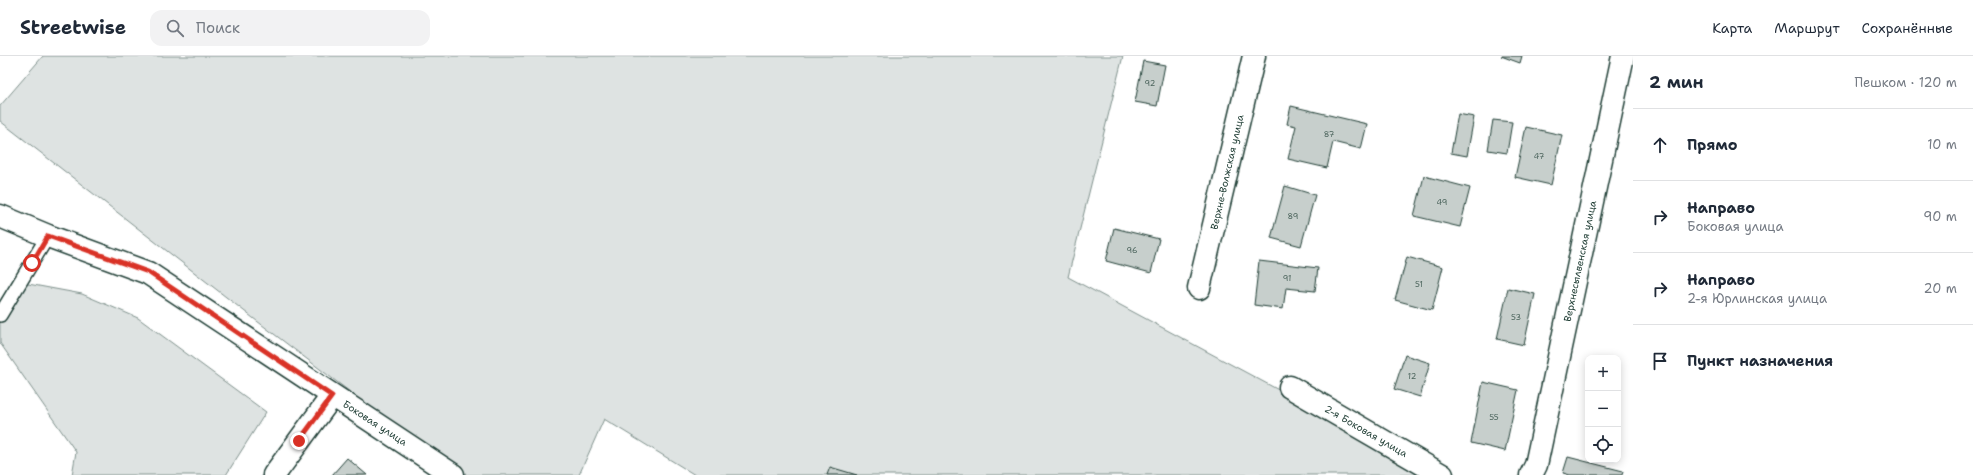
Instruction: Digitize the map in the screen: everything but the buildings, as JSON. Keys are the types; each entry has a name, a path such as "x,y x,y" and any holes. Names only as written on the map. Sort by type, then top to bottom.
{"street":[{"name":"Верхне-Волжская улица","path":"1199,288 1254,56"},
{"name":"Верхнесылвенская улица","path":"1534,470 1623,56"},
{"name":"Боковая улица","path":"0,216 48,236 148,272 332,396 453,475"},
{"name":"2-я Боковая улица","path":"1290,386 1442,475"},
{"path":"274,475 332,396"}],"lane":[{"path":"0,315 48,236"}],"shaded area":[{"path":"43,56 1123,56 1068,277 1437,475 695,475 604,419 579,475 459,475 253,318 0,121 0,106"},
{"path":"12,281 82,294 138,318 266,412 226,475 72,475 76,452 0,343 0,304"}],"route":[{"path":"32,263 48,236 148,272 332,396 299,441"}]}
